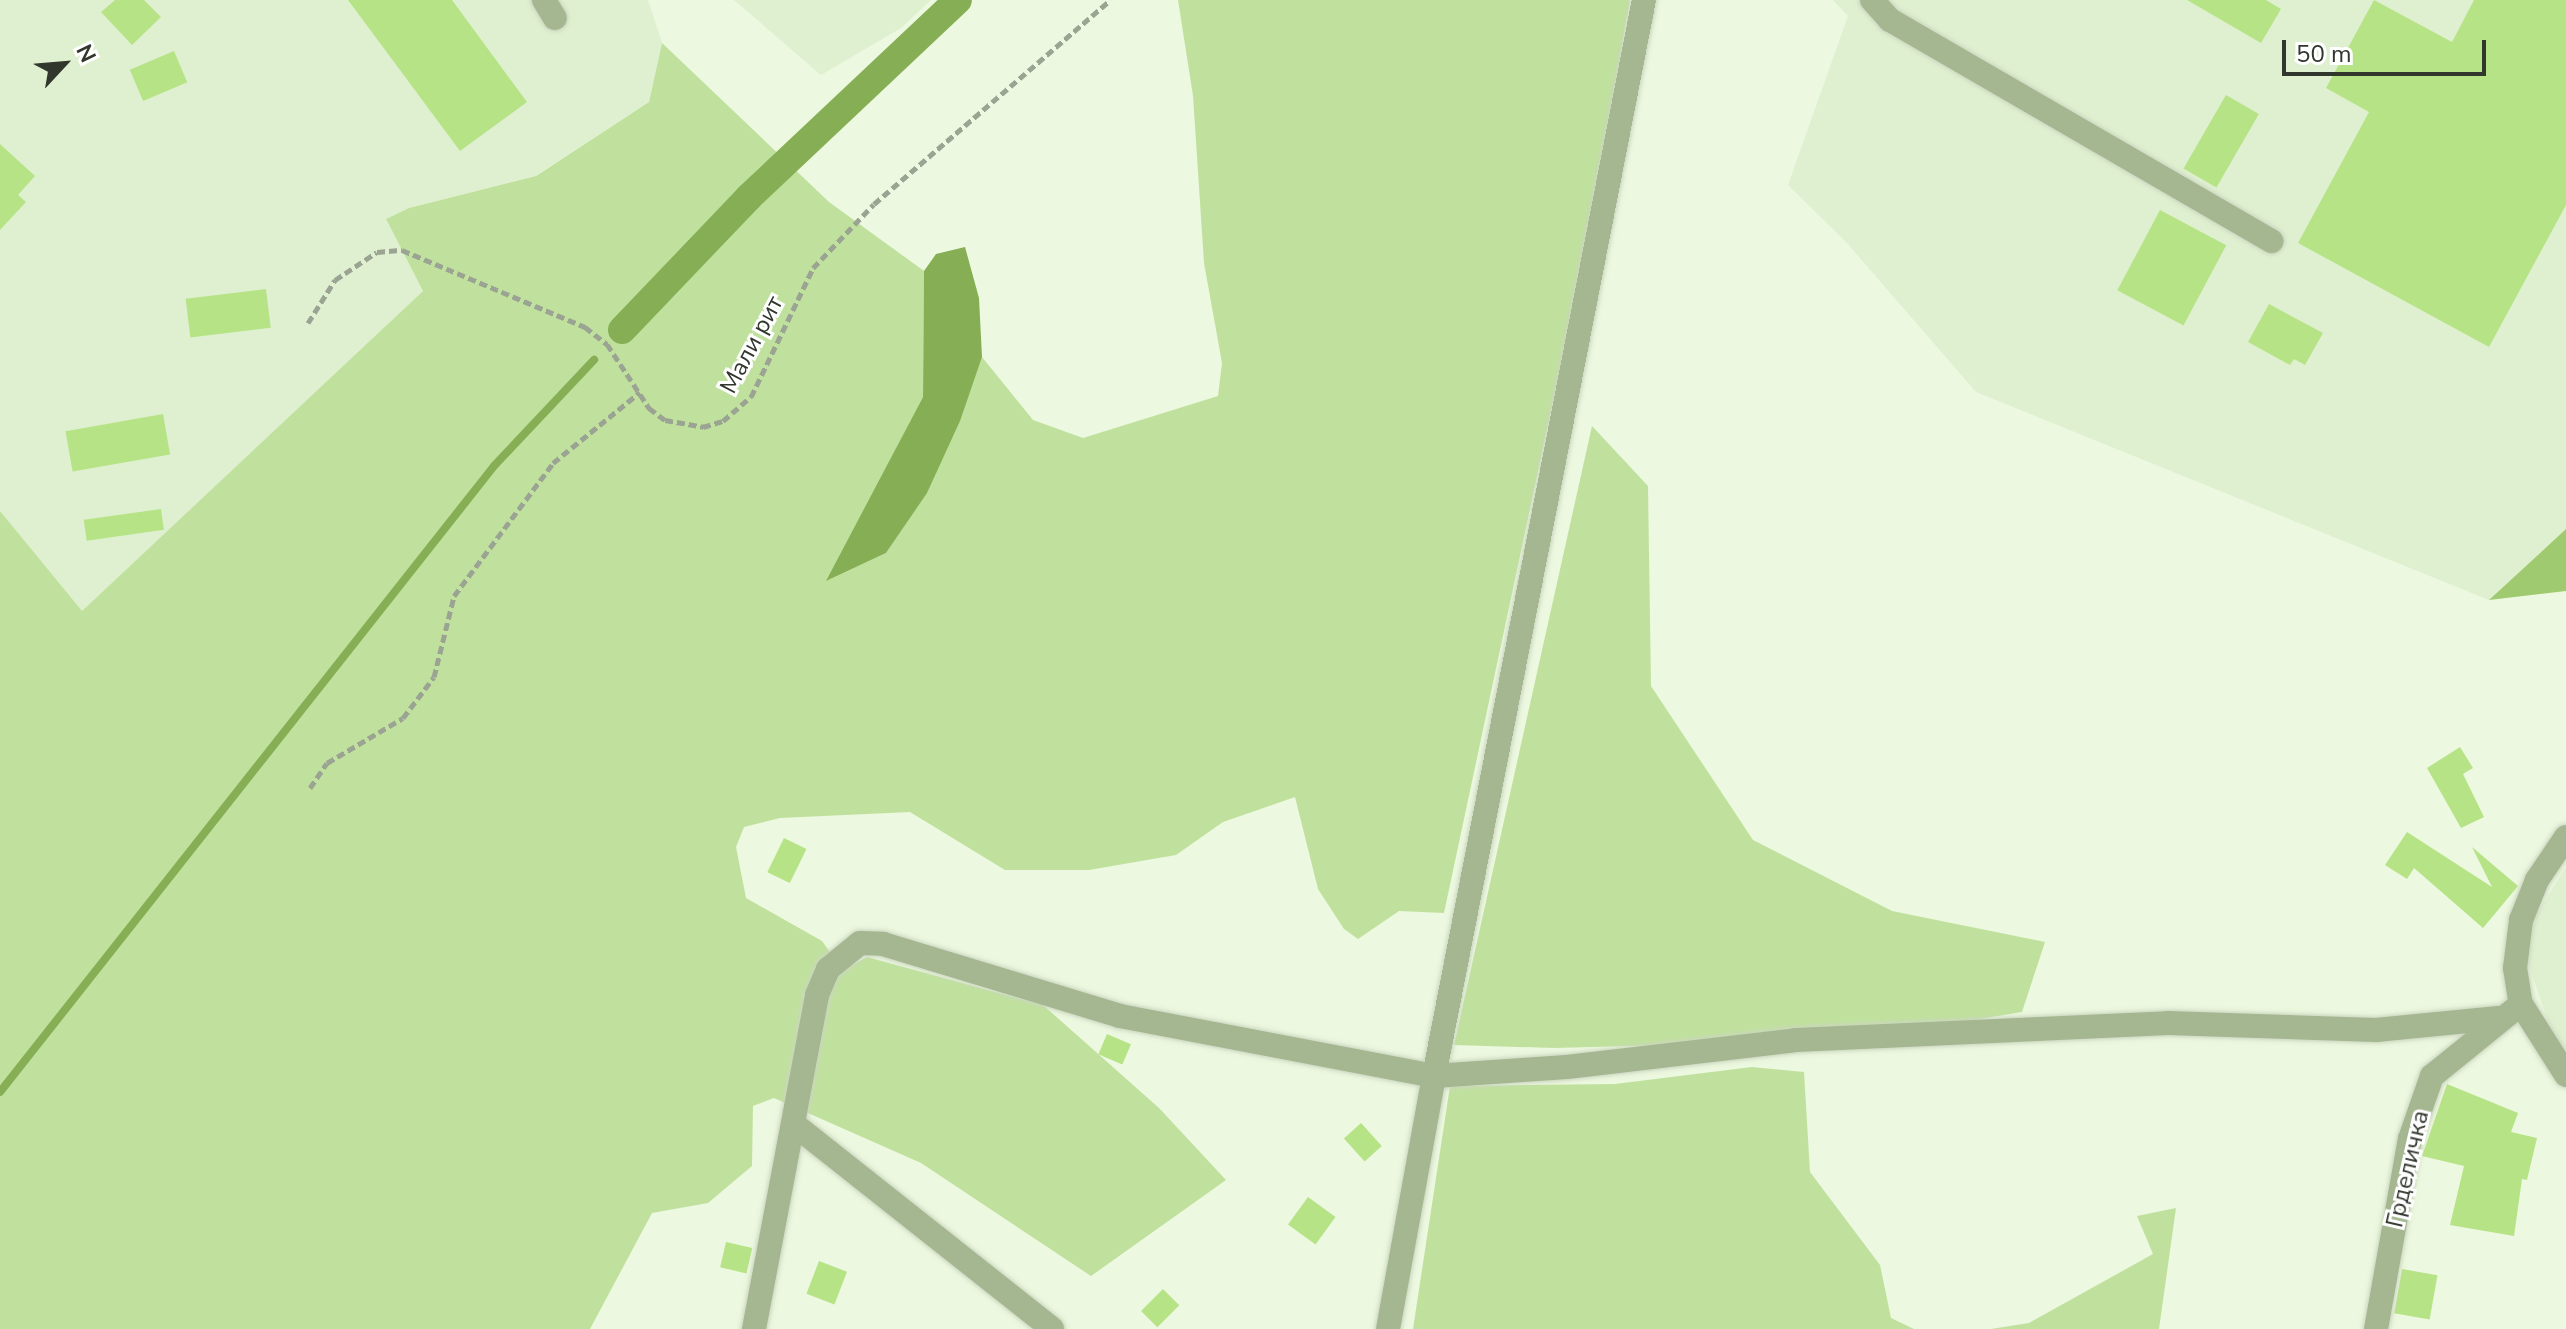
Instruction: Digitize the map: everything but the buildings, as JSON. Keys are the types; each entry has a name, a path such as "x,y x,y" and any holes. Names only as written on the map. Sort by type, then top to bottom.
{"lane":[{"path":"1388,1329 1434,1076 1644,0"},
{"path":"1872,0 1890,20 2272,241"},
{"path":"2566,837 2537,880 2521,920 2515,968 2521,1004 2566,1075"},
{"path":"754,1329 795,1125 817,995 828,969 860,943 883,944 1120,1016 1434,1076 1567,1067 1796,1040 2168,1023 2376,1030 2498,1018"},
{"name":"Грделичка","path":"2376,1329 2410,1139 2432,1076 2498,1018 2521,1004"},
{"path":"795,1125 1052,1329"}],"path":[{"name":"Мали рит","path":"308,323 335,280 377,252 402,250 585,327 615,353 649,408 680,426 703,427 740,410 779,344 813,268 874,204 1110,0"},
{"path":"310,788 327,763 403,718 434,677 454,596 553,463 640,392"}],"shaded area":[{"path":"0,0 648,0 662,43 649,102 535,176 409,208 386,219 423,291 81,612 0,511"},
{"path":"734,0 931,0 901,28 821,75"},
{"path":"1178,0 1630,0 1590,227 1444,913 1399,911 1358,939 1344,929 1318,889 1295,797 1223,822 1176,855 1089,870 1005,870 910,812 780,818 744,827 736,847 746,898 822,941 843,970 867,957 1043,1005 1159,1108 1226,1180 1091,1276 921,1163 774,1098 753,1106 752,1166 708,1203 652,1213 590,1329 0,1329 0,511 82,611 423,291 386,219 409,208 536,176 649,102 662,43 829,202 924,271 923,397 828,580 886,553 927,492 982,357 1033,420 1083,438 1218,396 1222,363 1204,263 1193,96"},
{"path":"1833,0 2566,0 2566,529 2489,600 1976,392 1846,242 1788,185 1848,16"},
{"path":"965,247 979,298 982,357 960,421 927,493 886,553 826,581 923,397 924,271 936,254"},
{"path":"1592,426 1648,486 1651,686 1753,840 1892,911 2045,942 2022,1012 1852,1040 1554,1048 1454,1045"},
{"path":"2566,529 2566,591 2489,600"},
{"path":"2566,867 2566,1052 2551,1030 2528,963 2534,918"},
{"path":"1752,1067 1804,1072 1810,1172 1880,1265 1891,1318 1914,1329 1413,1329 1450,1086 1615,1084"},
{"path":"2176,1208 2159,1329 1991,1329 2029,1323 2153,1254 2137,1216"}],"waterway":[{"path":"622,330 749,197 958,0"},
{"path":"0,1092 494,466 594,360"}]}
